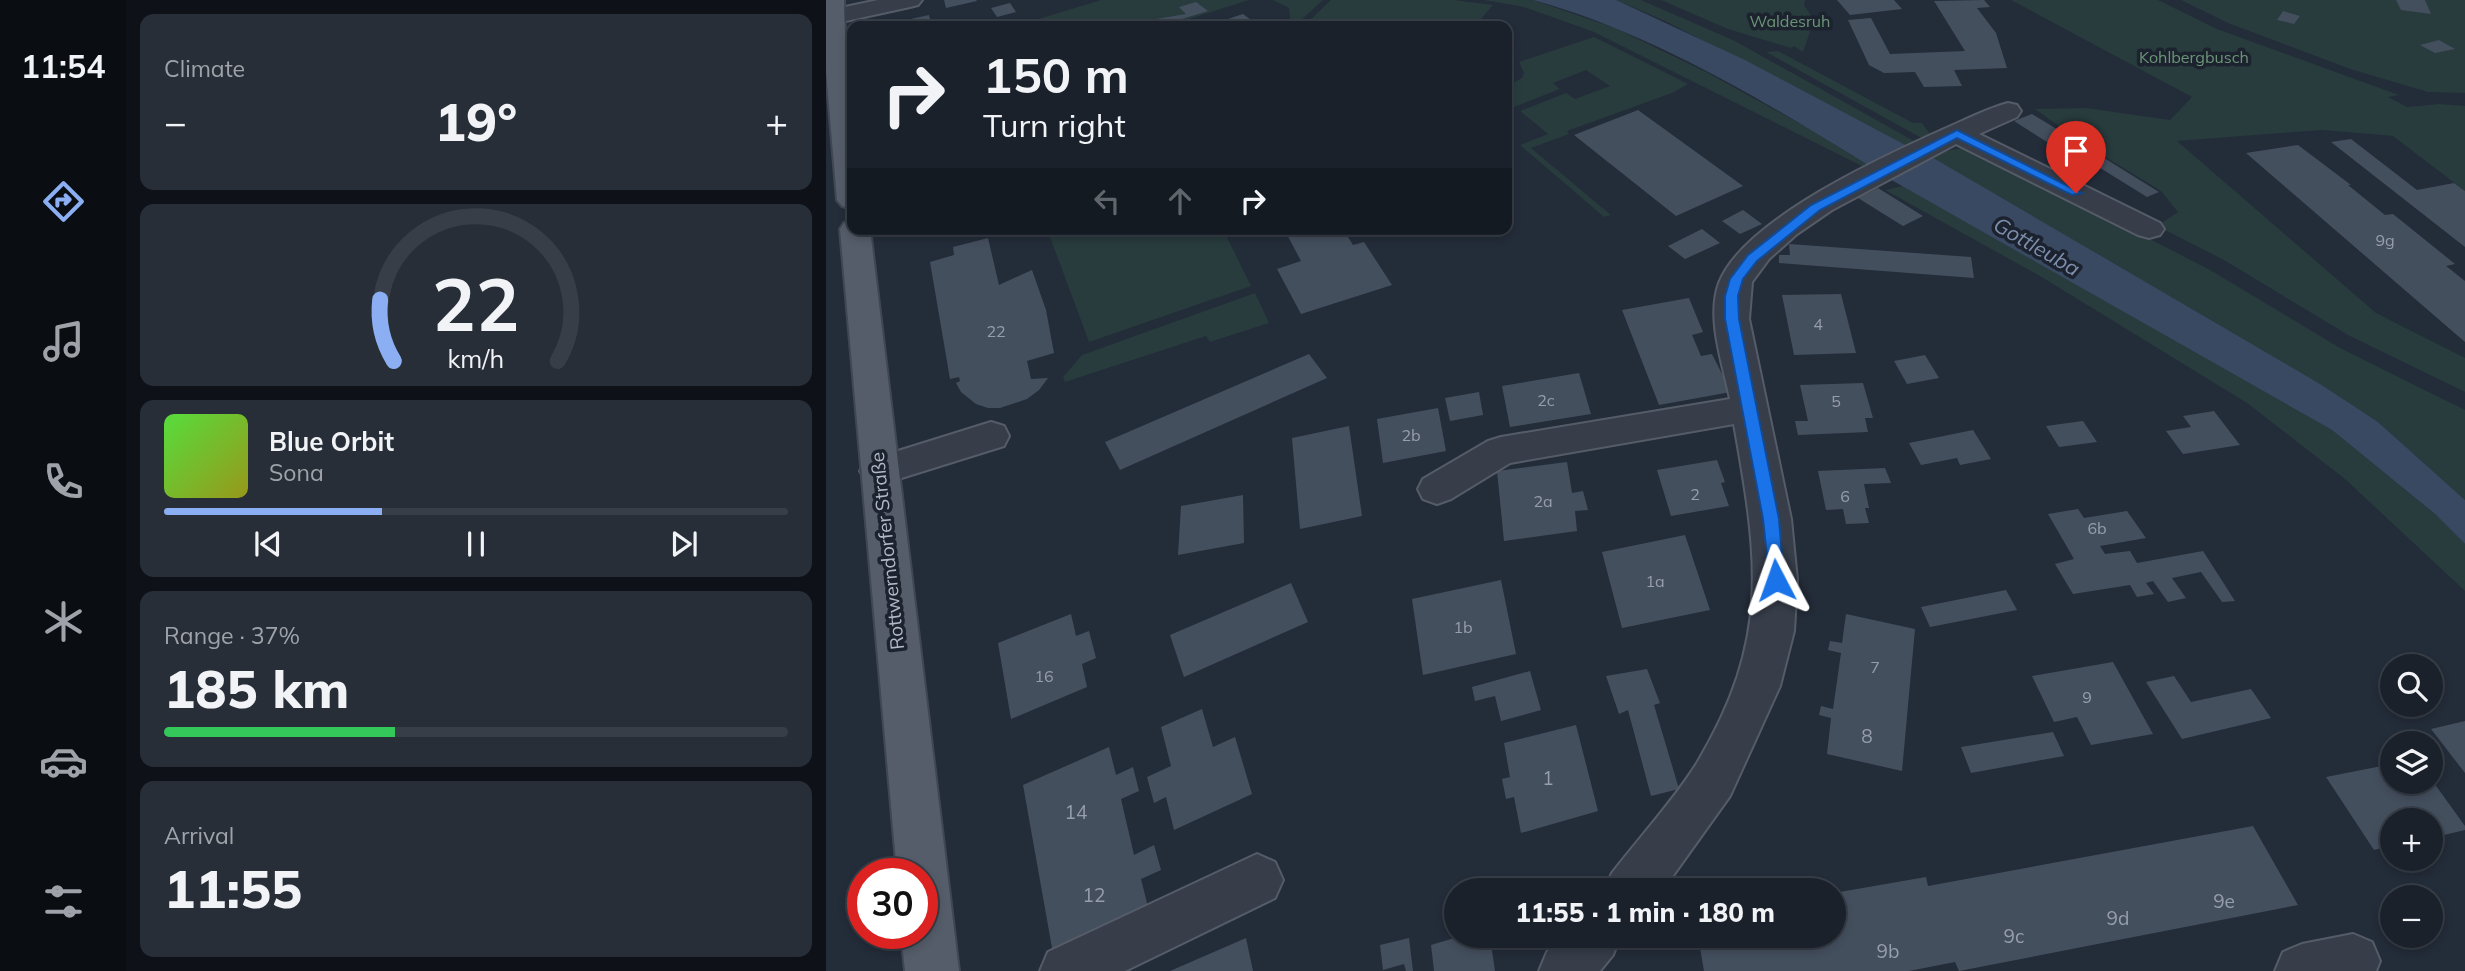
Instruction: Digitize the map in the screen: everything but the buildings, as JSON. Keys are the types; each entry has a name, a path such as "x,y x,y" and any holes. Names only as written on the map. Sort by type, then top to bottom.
{"main road":[{"path":"832,9 834,86 847,162"},
{"name":"Rottwerndorfer Straße","path":"856,235 920,858"},
{"path":"930,949 932,971"}],"street":[{"path":"832,9 909,0"},
{"path":"1640,878 1713,780 1758,686 1772,631 1776,580 1771,519 1732,319 1732,296 1737,279 1752,258 1816,208 1957,134 2008,111"},
{"path":"1957,134 2149,229"},
{"path":"1437,489 1501,451 1751,408"},
{"path":"879,471 991,436"},
{"path":"1067,971 1257,880"},
{"path":"1566,971 1584,948"},
{"path":"2302,971 2353,961"}],"green space":[{"path":"1101,0 1249,0 1183,21 1032,21"},
{"path":"1273,0 1323,0 1300,21 1290,21 1289,8"},
{"path":"1331,0 1454,0 1493,5 1479,21 1310,20"},
{"path":"1484,0 1533,0 1615,28 1706,72 1808,128 1869,166 1866,168 1594,32 1524,7"},
{"path":"1616,0 1641,0 1735,41 1921,145 1913,149 1665,21"},
{"name":"Waldesruh","path":"1661,0 1805,0 1804,5 1814,20 1803,52 1794,46 1791,48 1728,29"},
{"name":"Kohlbergbusch","path":"2011,0 2158,0 2217,29 2399,95 2388,97 2407,107 2439,104 2465,106 2465,191 2393,136 2322,130 2177,141 2376,313 2465,358 2465,392 2348,335 2224,260 2157,226 2178,212 2161,191 2089,147 2035,109 2086,108 2170,120 2192,97"},
{"path":"2181,0 2465,0 2465,93 2428,92 2350,69 2228,23"},
{"path":"1594,37 1688,84 1672,93 1567,131 1569,134 1531,148 1611,215 1604,217 1520,145 1548,134 1520,111 1566,93 1575,99 1610,86 1586,70 1553,83 1560,89 1514,107 1512,83 1522,78 1524,73 1519,62"},
{"path":"1778,51 1913,123 1922,123 1930,134 1927,141 1766,52"},
{"path":"1964,148 2002,163 2210,270 2340,348 2465,410 2465,500 2378,422 1930,156"},
{"path":"1903,186 2332,430 2435,514 2465,544 2465,591 2345,479 2247,403 2040,276 1885,190"},
{"path":"1049,235 1226,235 1251,286 1089,342"},
{"path":"1255,293 1269,323 1210,342 1206,336 1065,382 1063,377 1082,355"}],"water":[{"path":"1533,0 1616,0 1745,60 1913,149 1874,169 1752,95 1665,50 1577,14"},
{"name":"Gottleuba","path":"1930,156 2320,384 2378,422 2465,500 2465,544 2435,514 2332,430 1888,178"}],"route":[{"path":"1776,580 1771,519 1732,319 1732,296 1737,279 1752,258 1816,208 1957,134 2076,193"}]}
